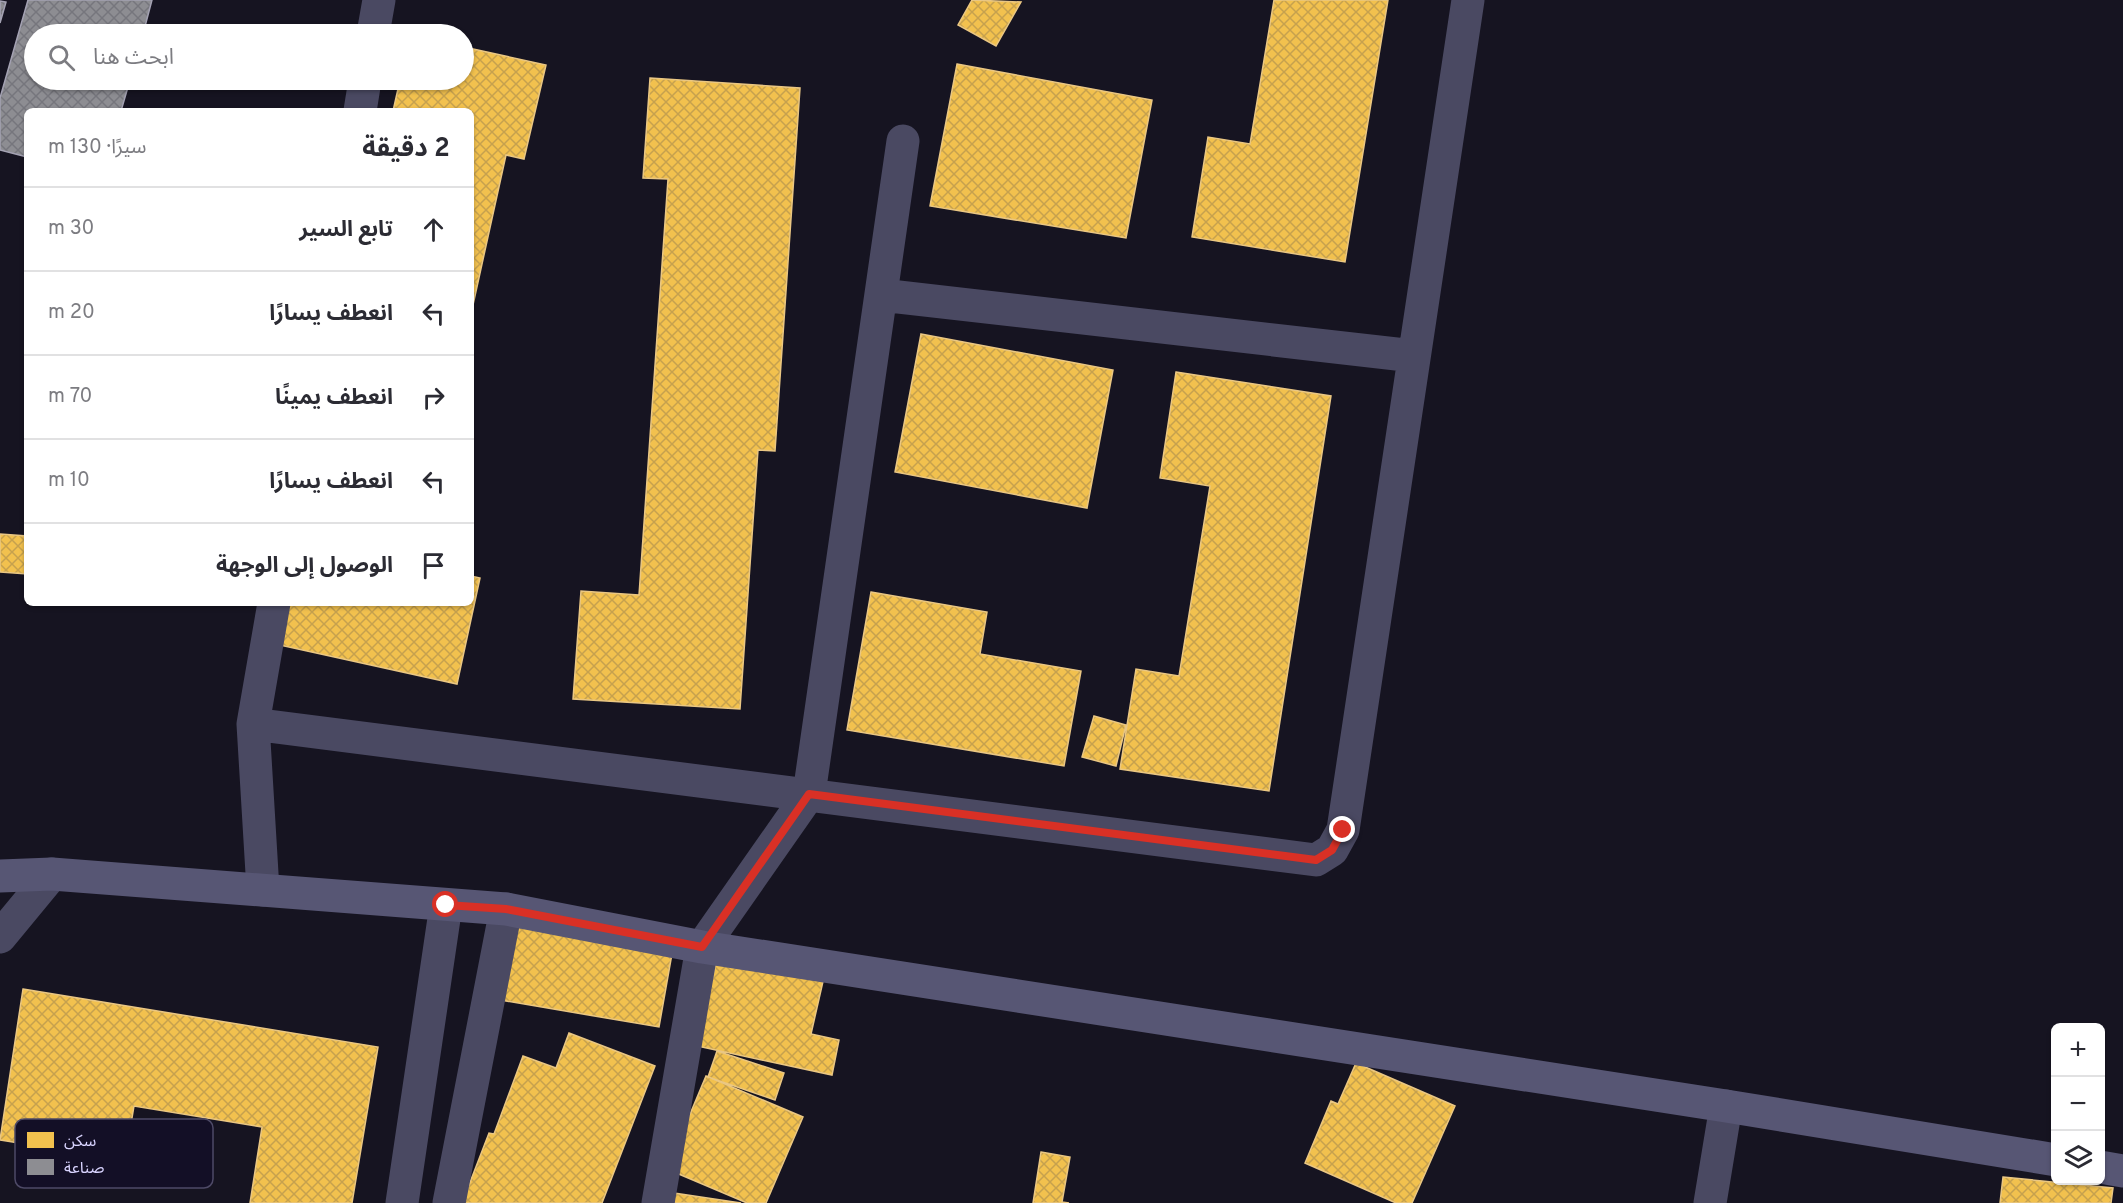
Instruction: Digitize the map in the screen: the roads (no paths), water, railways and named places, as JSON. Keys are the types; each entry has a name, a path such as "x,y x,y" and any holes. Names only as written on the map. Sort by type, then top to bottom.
{"street":[{"path":"375,24 379,0"},
{"path":"253,724 1316,860 1332,850 1343,830 1468,0"},
{"path":"360,108 363,90"},
{"path":"658,1203 702,947 809,794 903,141"},
{"path":"881,295 1414,356"},
{"path":"263,890 253,724 273,606"},
{"path":"0,937 52,874"},
{"path":"0,876 52,874 506,909 702,947 1726,1106 2051,1159"},
{"path":"402,1203 446,905"},
{"path":"449,1203 506,909"},
{"path":"1710,1203 1726,1106"},
{"path":"2105,1168 2123,1171"}]}
